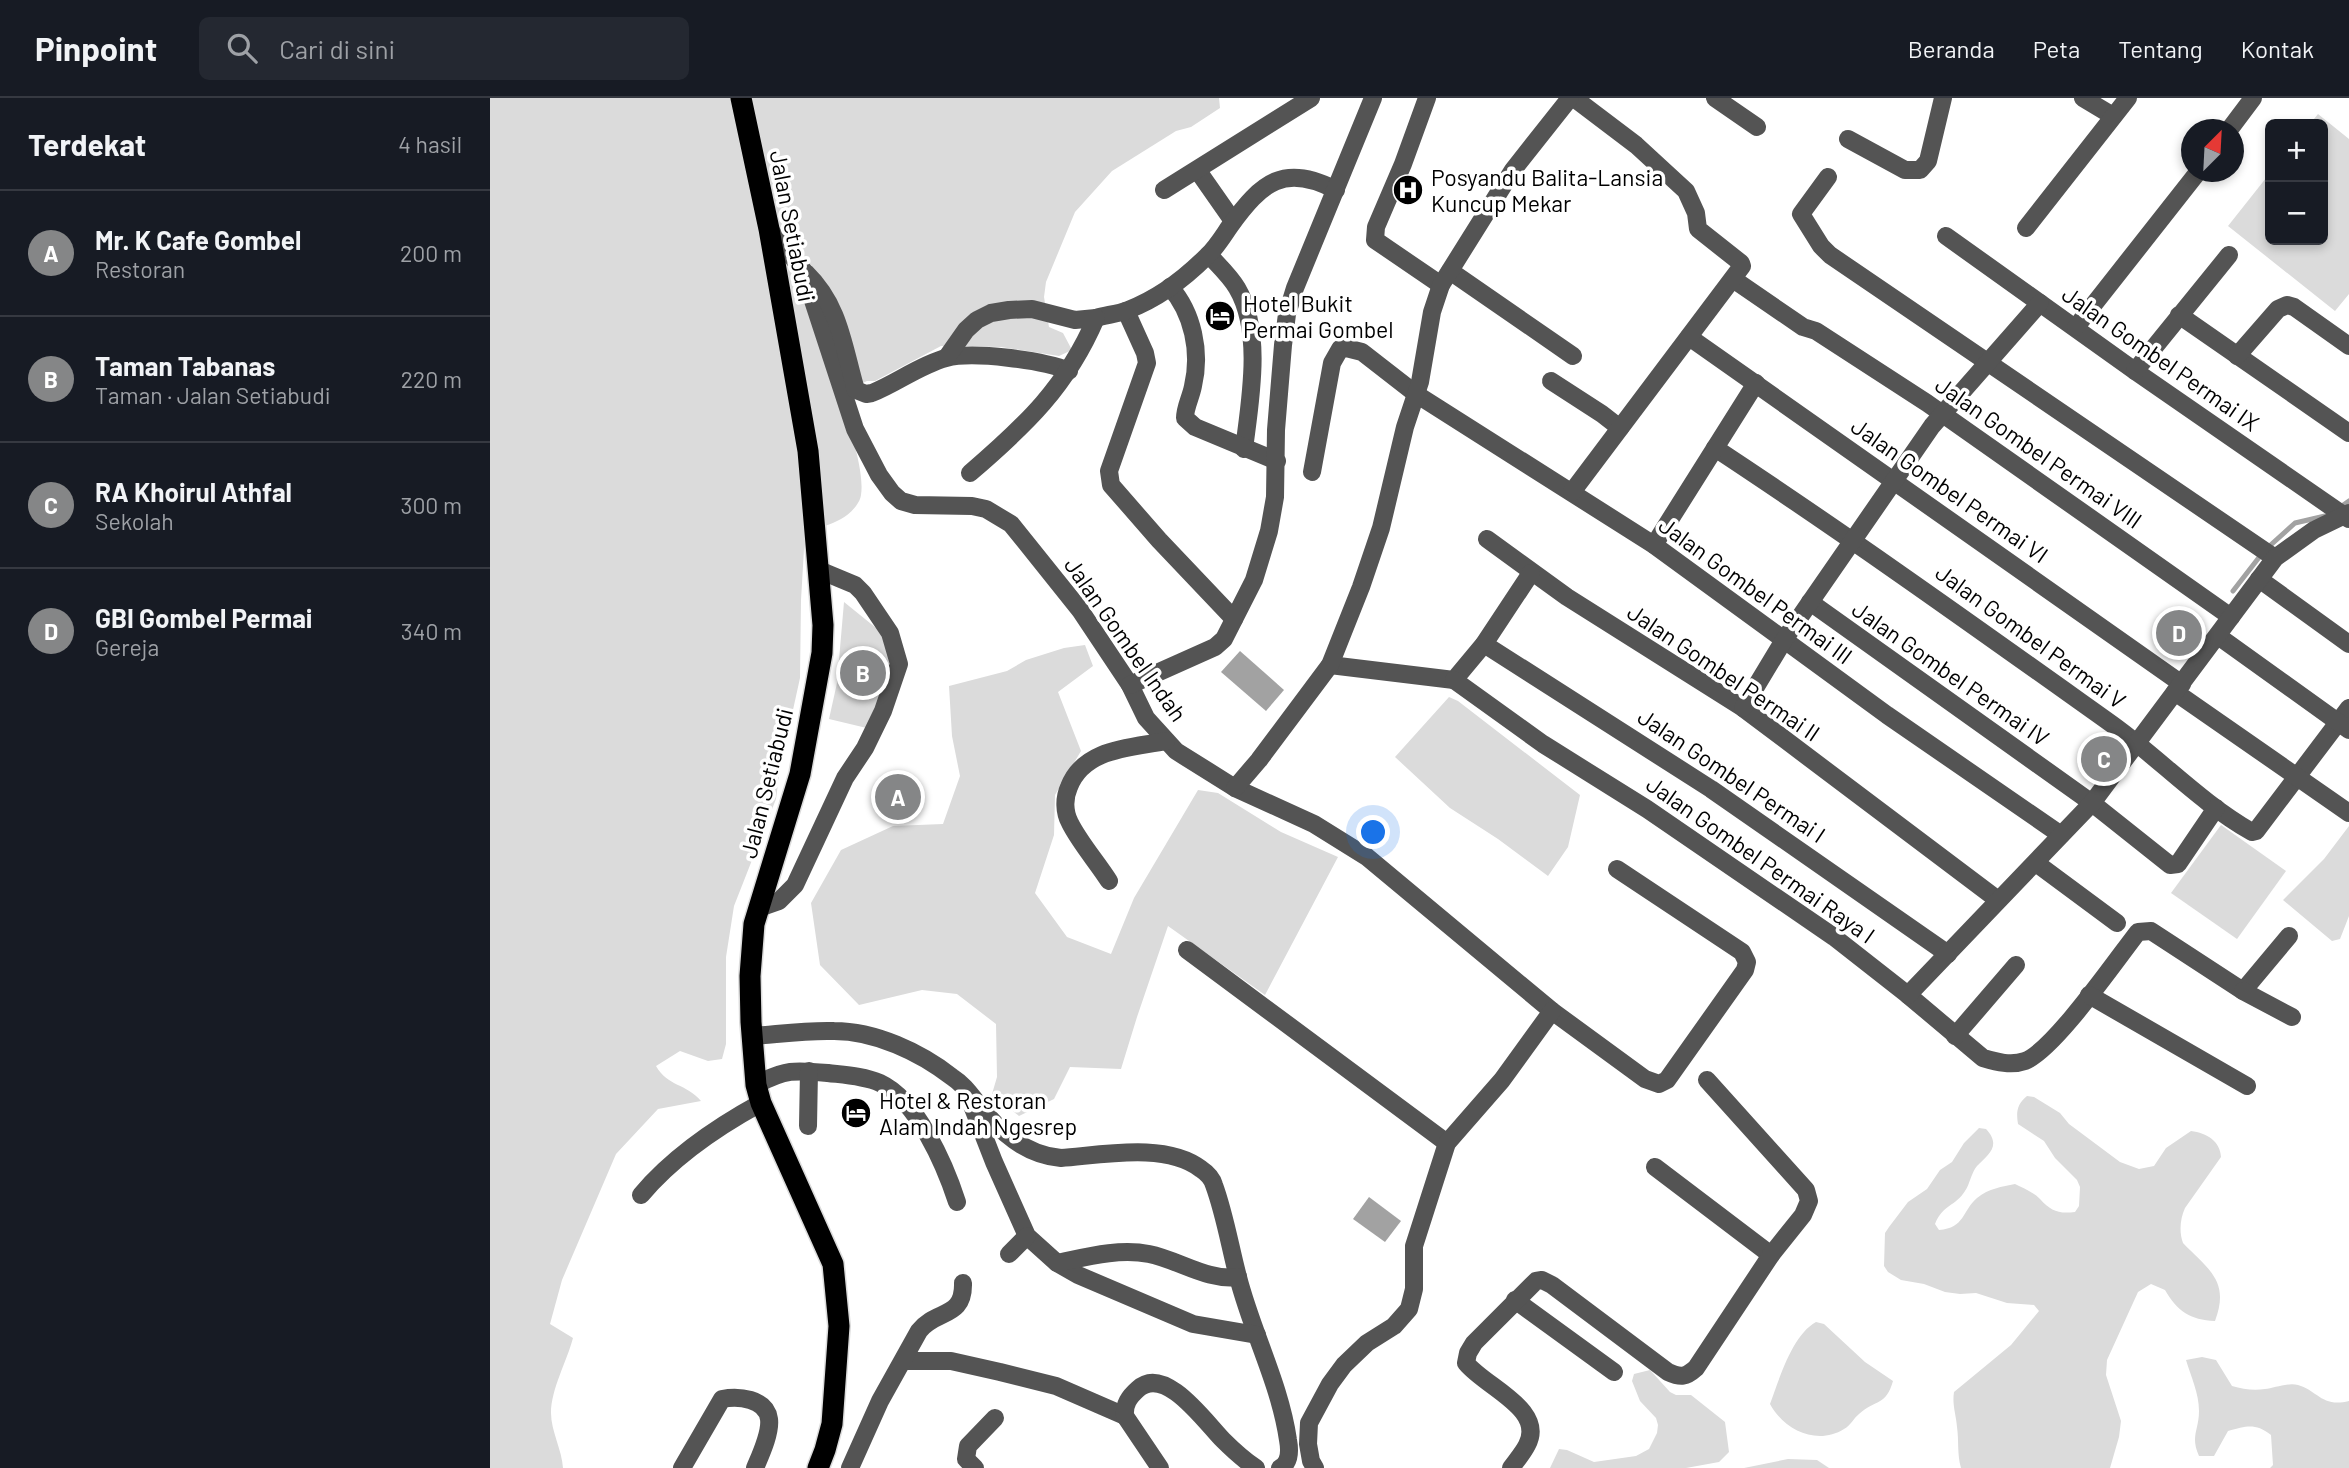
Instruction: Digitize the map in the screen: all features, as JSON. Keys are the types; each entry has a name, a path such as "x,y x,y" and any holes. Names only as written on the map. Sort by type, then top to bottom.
{"highway":[{"name":"Jalan Setiabudi","path":"741,98 769,229 808,451 819,570 822,653 800,774 754,924 750,976 758,1094 833,1263 839,1326 832,1424 818,1468"}],"street":[{"path":"1164,190 1311,98"},
{"path":"1130,685 1215,647 1224,639 1254,580 1269,531 1275,497 1276,430 1287,314 1295,288 1373,98"},
{"path":"1427,98 1376,227 1375,240 1446,278 1573,356"},
{"path":"1235,789 1330,665 1362,587 1381,528 1416,394 1432,312 1446,278 1513,170 1572,98 1636,145 1686,191 1696,213 1698,229 1742,264 1572,492"},
{"path":"1715,98 1757,127"},
{"path":"1848,139 1905,170 1920,170 1928,161 1942,98"},
{"path":"2083,98 2113,116"},
{"path":"2026,228 2128,98"},
{"path":"2237,119 2253,98"},
{"path":"1198,171 1233,222"},
{"path":"947,357 977,320 991,313 1032,309 1075,320 1126,311 1170,287 1209,255 1259,192 1273,182 1286,177 1301,176 1317,180 1336,190"},
{"name":"Jalan Gombel Permai VIII","path":"1828,177 1801,214 1821,246 1860,276 2275,558"},
{"path":"2076,327 2190,182"},
{"name":"Jalan Gombel Indah","path":"769,229 803,270 855,429 879,475 892,493 901,501 915,505 972,506 986,509 1011,524 1080,610 1130,685 1146,718 1166,741 1196,765 1235,789 1314,824 1367,857 1552,1011 1645,1079 1659,1084 1667,1080 1745,970 1747,961 1742,953 1617,869"},
{"name":"Jalan Gombel Permai IX","path":"1946,236 2135,371 2348,516"},
{"path":"1209,255 1238,289 1248,317 1253,356 1244,449"},
{"path":"2135,371 2229,256"},
{"path":"803,270 828,298 856,390 861,393 873,393 947,357 1027,360 1069,371"},
{"name":"Jalan Gombel Permai VIII","path":"1732,279 1803,327 1816,331 1942,413 2231,617"},
{"path":"1170,287 1183,301 1194,337 1196,372 1185,418 1195,427 1276,461"},
{"path":"1743,708 1784,640 1852,538 1942,413 2040,303"},
{"path":"2237,356 2278,309 2287,305 2294,307 2349,346"},
{"path":"1126,311 1147,363 1109,471 1111,485 1234,620"},
{"path":"2179,315 2349,433"},
{"path":"970,473 1003,445 1051,397 1082,350 1096,318"},
{"name":"Jalan Gombel Permai VI","path":"1689,337 1895,480 2349,813"},
{"name":"Jalan Gombel Permai III","path":"1312,472 1332,363 1340,349 1362,352 1416,394 1654,545 1887,715 2061,835"},
{"path":"1551,381 1620,428"},
{"path":"1654,545 1756,383"},
{"name":"Jalan Gombel Permai V","path":"1715,448 1852,538 2137,742 2216,808 2255,832 2297,776"},
{"path":"1908,995 2092,803 2275,558 2314,530 2348,516"},
{"name":"Jalan Gombel Permai II","path":"1487,539 1531,573 1743,708 1998,900"},
{"path":"759,908 779,901 795,885 845,778 883,710 899,664 890,633 863,593 855,585 819,570"},
{"path":"1330,665 1454,680 1485,644 1531,573"},
{"path":"2259,579 2349,644"},
{"name":"Jalan Gombel Permai IV","path":"1810,602 2092,803 2173,866 2178,864 2216,808"},
{"path":"2218,636 2345,720 2297,776"},
{"name":"Jalan Gombel Permai I","path":"1485,644 1711,789 1948,954"},
{"name":"Jalan Gombel Permai Raya I","path":"1454,680 1543,744 1647,809 1834,937 1983,1058 2013,1064 2026,1061 2039,1053 2089,995"},
{"path":"1110,881 1070,823 1065,810 1065,795 1071,780 1080,768 1108,752 1166,741"},
{"path":"2036,863 2118,923"},
{"path":"2247,1086 2089,995 2142,930 2151,932 2243,991 2292,1017"},
{"path":"2243,991 2289,936"},
{"path":"1187,950 1447,1143"},
{"path":"1955,1036 2016,965"},
{"path":"1315,1468 1308,1444 1309,1423 1330,1384 1344,1365 1367,1343 1394,1326 1409,1309 1414,1289 1414,1246 1447,1143 1502,1080 1552,1011"},
{"path":"753,1036 835,1031 881,1039 927,1059 965,1088 998,1127 1014,1141 1030,1151 1048,1157 1154,1152 1196,1165 1213,1181 1232,1246 1238,1278 1280,1408 1289,1457 1280,1468"},
{"path":"641,1195 661,1172 735,1117 783,1072 809,1072 865,1078 883,1084 896,1095 914,1112 947,1170 957,1202"},
{"path":"808,1126 809,1072"},
{"path":"1511,1468 1527,1445 1532,1431 1529,1421 1522,1409 1474,1373 1466,1363 1474,1343 1536,1281 1542,1280 1582,1306 1668,1372 1678,1377 1688,1376 1771,1255 1803,1215 1809,1201 1806,1190 1707,1080"},
{"path":"965,1088 1027,1236 1057,1263 1078,1275 1193,1324 1257,1335"},
{"path":"1654,1167 1771,1255"},
{"path":"1009,1254 1027,1236"},
{"path":"1057,1263 1095,1255 1146,1254 1219,1279 1238,1278"},
{"path":"850,1468 880,1401 923,1325 950,1312 959,1304 963,1299 963,1283"},
{"path":"1515,1300 1614,1372"},
{"path":"903,1361 951,1362 1000,1372 1056,1386 1125,1416"},
{"path":"1160,1468 1125,1416 1124,1408 1129,1398 1142,1385 1153,1382 1167,1386 1183,1397 1224,1442 1256,1468"},
{"path":"682,1468 722,1399 733,1397 754,1401 764,1408 769,1419 764,1448 755,1468"},
{"path":"975,1468 966,1459 968,1446 995,1418"}],"shaded area":[{"path":"490,98 1219,98 1220,108 1191,127 1176,131 1112,171 1075,212 1046,282 1044,297 1049,327 1063,333 1072,350 1059,356 1001,347 941,346 875,381 867,381 838,394 858,458 861,495 851,512 844,517 805,532 800,678 776,799 734,906 726,957 726,1044 722,1059 708,1061 680,1051 656,1066 666,1078 701,1101 658,1109 616,1154 562,1280 550,1324 573,1338 556,1385 551,1413 563,1468 490,1468"},
{"path":"2328,122 2349,139 2349,294 2335,311 2228,226 2265,179 2265,245 2328,245"},
{"path":"844,602 886,636 890,663 875,730 829,719 837,683"},
{"path":"1085,645 1093,666 1058,692 1081,751 1055,795 1054,835 1035,893 1067,937 1111,954 1134,898 1198,790 1218,793 1281,832 1338,857 1265,995 1168,926 1121,1069 1070,1067 1054,1099 1019,1116 992,1094 997,1077 996,1024 957,994 922,990 859,1005 820,965 811,903 841,850 893,826 943,824 960,776 952,736 949,686 1007,671 1026,660 1064,648"},
{"path":"1240,651 1284,690 1266,711 1221,672"},
{"path":"1449,697 1458,701 1580,795 1568,847 1548,876 1450,808 1395,757"},
{"path":"2221,825 2286,871 2237,939 2171,893"},
{"path":"2349,826 2349,916 2340,939 2332,941 2283,900 2324,859"},
{"path":"2027,1096 2034,1097 2060,1113 2069,1124 2120,1162 2139,1169 2154,1166 2166,1148 2191,1131 2212,1139 2220,1151 2221,1157 2185,1208 2181,1226 2183,1243 2209,1269 2218,1286 2220,1296 2215,1321 2198,1319 2185,1313 2174,1304 2165,1290 2151,1284 2138,1292 2107,1360 2106,1375 2121,1421 2110,1468 1961,1468 1954,1392 2011,1345 2039,1311 2034,1305 2007,1303 1976,1293 1945,1292 1924,1284 1901,1280 1884,1266 1885,1233 1889,1227 1908,1202 1927,1189 1940,1170 1952,1162 1964,1143 1979,1128 1986,1129 1991,1135 1992,1150 1975,1169 1961,1196 1938,1217 1935,1224 1939,1230 1954,1226 1982,1195 1996,1188 2015,1184 2055,1211 2075,1212 2079,1206 2080,1187 2077,1180 2055,1158 2044,1141 2018,1124 2018,1108"},
{"path":"1369,1197 1401,1221 1385,1242 1353,1219"},
{"path":"1816,1322 1824,1324 1865,1362 1893,1381 1884,1398 1865,1409 1844,1429 1823,1436 1802,1433 1792,1428 1770,1404 1793,1347"},
{"path":"2202,1357 2216,1360 2232,1386 2256,1390 2294,1384 2332,1402 2349,1401 2349,1468 2270,1468 2273,1465 2271,1435 2251,1427 2228,1431 2214,1456 2199,1456 2195,1438 2199,1404 2186,1360"},
{"path":"1650,1370 1670,1392 1676,1395 1691,1395 1725,1422 1729,1452 1719,1462 1686,1468 1550,1468 1559,1449 1594,1462 1636,1456 1649,1449 1658,1425 1656,1418 1640,1401 1632,1381 1634,1374"},
{"path":"1788,1459 1817,1460 1829,1468 1744,1468"}],"waterway":[{"path":"2339,508 2349,501"},
{"path":"2233,591 2264,551 2295,523 2325,516"}],"place":[{"name":"Posyandu Balita-Lansia Kuncup Mekar","path":"1408,190"},
{"name":"Hotel Bukit Permai Gombel","path":"1220,316"},
{"name":"GBI Gombel Permai","path":"2179,633"},
{"name":"Taman Tabanas","path":"863,673"},
{"name":"RA Khoirul Athfal","path":"2104,759"},
{"name":"Mr. K Cafe Gombel","path":"898,797"},
{"name":"Hotel & Restoran Alam Indah Ngesrep","path":"856,1113"}]}
